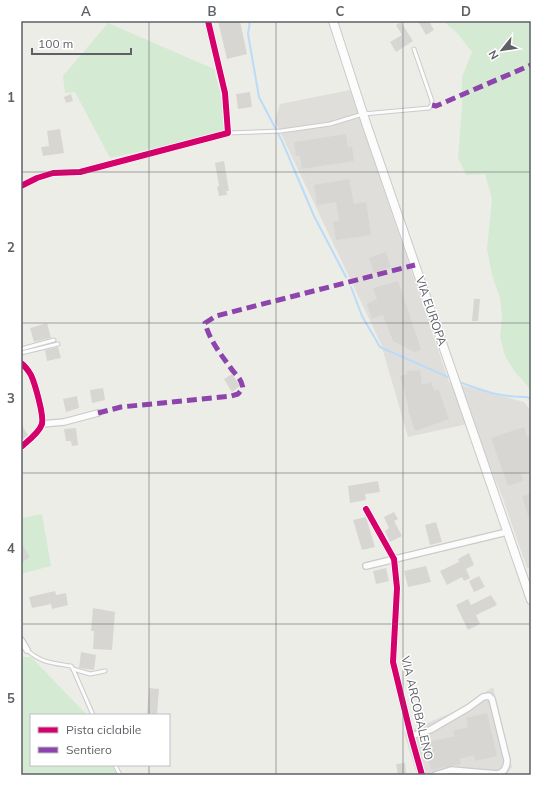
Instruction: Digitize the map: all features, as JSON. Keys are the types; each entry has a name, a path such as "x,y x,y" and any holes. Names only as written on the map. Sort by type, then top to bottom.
{"main road":[{"name":"VIA EUROPA","path":"333,21 363,114 531,600"}],"street":[{"path":"21,186 37,178 53,173 80,172 228,133 225,93 208,21"},
{"path":"21,363 28,371 34,383 42,416 42,424 37,432 21,447"},
{"path":"42,424 64,422 98,413"},
{"name":"VIA ARCOBALENO","path":"366,509 394,559 397,588 393,662 422,775"},
{"path":"366,566 507,532"},
{"path":"21,640 28,650"},
{"name":"VIA ARCOBALENO","path":"411,736 430,730 468,708 483,697 489,696 492,699 507,765 505,769 502,773 498,774 451,770 435,775"}],"lane":[{"path":"228,133 281,131 330,124 363,114 429,108 432,105 414,49"},
{"path":"21,349 54,340"},
{"path":"21,353 58,344"},
{"path":"28,650 35,657 48,662 70,666 73,669 90,674 105,671"},
{"path":"73,669 93,714"},
{"path":"116,766 120,775"}],"shaded area":[{"path":"350,90 449,382 524,402 531,411 531,567 527,568 502,496 472,423 408,437 381,344 275,121 280,104"},
{"path":"493,687 512,767 506,775 417,775 404,733 460,709"}],"green space":[{"path":"443,21 531,21 531,390 515,372 505,356 500,337 502,316 500,298 492,275 487,249 492,199 485,174 466,175 458,158 462,107 462,77 472,52 457,33"},
{"path":"108,23 214,69 222,99 225,133 110,158 75,92 65,93 63,76"},
{"path":"42,514 51,566 21,574 21,518"},
{"path":"21,657 31,657 86,714 30,714 30,766 114,766 119,775 21,775"}],"building":[{"path":"218,21 240,21 247,54 227,59"},
{"path":"418,21 429,21 434,30 426,35"},
{"path":"401,22 413,41 396,52 390,42 402,35 396,25"},
{"path":"250,92 252,107 238,109 236,94"},
{"path":"71,94 73,101 66,103 64,97"},
{"path":"60,129 64,153 43,156 41,147 49,146 47,131"},
{"path":"346,134 348,147 352,146 354,161 302,169 300,156 296,156 294,142"},
{"path":"224,161 229,191 226,191 227,195 219,196 217,187 219,186 215,163"},
{"path":"349,179 354,204 366,202 371,235 336,240 333,222 339,221 336,202 317,205 314,185"},
{"path":"386,252 391,267 374,273 369,258"},
{"path":"398,281 421,349 415,352 393,341 383,315 372,319 367,304 377,299 373,288"},
{"path":"474,299 480,299 478,321 472,321"},
{"path":"47,323 51,338 34,342 30,328"},
{"path":"58,347 61,358 47,361 45,350"},
{"path":"420,370 422,385 431,382 434,391 438,389 449,419 415,431 408,410 409,409 400,376 407,374 407,371"},
{"path":"232,374 240,386 232,392 224,379"},
{"path":"103,388 105,400 92,403 90,390"},
{"path":"77,396 79,408 66,412 63,399"},
{"path":"21,424 28,435 21,441"},
{"path":"524,427 527,437 531,436 531,471 521,474 523,481 508,486 491,438"},
{"path":"76,428 78,445 72,446 71,441 66,441 64,429"},
{"path":"378,481 380,492 365,494 366,500 350,503 348,486"},
{"path":"531,493 531,521 530,521 522,497"},
{"path":"394,512 398,519 394,521 402,536 390,542 385,531 389,528 384,517"},
{"path":"366,517 375,547 362,550 353,520"},
{"path":"436,522 442,542 430,545 425,525"},
{"path":"21,543 30,557 21,563"},
{"path":"469,553 474,565 466,569 470,578 464,581 462,577 447,585 440,571 459,562 458,559"},
{"path":"426,566 431,582 408,587 404,571"},
{"path":"386,568 389,581 376,584 373,571"},
{"path":"479,576 485,587 474,592 469,581"},
{"path":"55,591 56,595 66,593 68,605 52,609 51,604 32,608 29,597"},
{"path":"491,595 497,605 476,615 480,624 468,630 456,605 468,599 471,605"},
{"path":"93,608 115,612 112,650 93,649 94,631 91,631"},
{"path":"81,652 96,655 94,670 79,668"},
{"path":"149,688 159,689 157,714 147,714"},
{"path":"487,713 497,756 475,761 474,755 460,759 461,764 431,770 424,743 455,736 453,731 468,727 466,718"},
{"path":"405,763 406,773 398,775 396,764"}],"waterway":[{"path":"250,21 248,34 259,97 282,141 314,216 346,277"},
{"path":"351,287 362,316 380,347 448,377"},
{"path":"462,383 494,393 527,397 531,400"}],"marked path":[{"path":"432,105 436,106 531,65"},
{"path":"98,413 121,407 231,396 238,394 243,388 241,381 216,346 205,323 216,316 415,265"}],"cycle path":[{"path":"21,186 37,178 53,173 80,172 228,133 225,93 208,21"},
{"path":"21,363 28,370 33,379 42,414 42,424 38,431 21,447"},
{"path":"366,509 394,559 397,588 393,662 422,775"}]}
